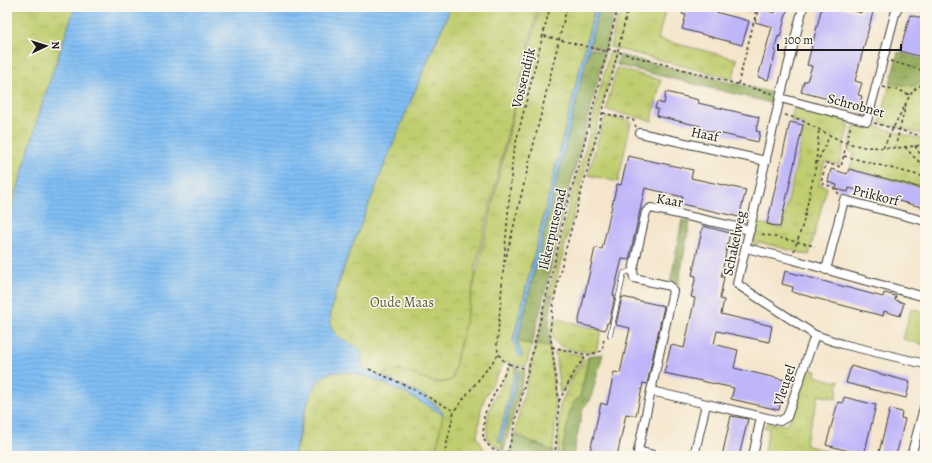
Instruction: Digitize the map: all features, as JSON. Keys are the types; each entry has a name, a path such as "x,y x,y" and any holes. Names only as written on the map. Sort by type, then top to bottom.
{"street":[{"name":"Schakelweg","path":"803,7 780,98 737,284 815,335 842,344 925,364"},
{"path":"867,121 895,14 900,7"},
{"name":"Schrobnet","path":"780,98 867,121"},
{"name":"Haaf","path":"640,133 766,161"},
{"name":"Prikkorf","path":"826,270 844,200 925,221"},
{"name":"Kaar","path":"633,270 646,212 652,208 750,230"},
{"path":"746,248 791,259 925,297"},
{"path":"633,270 634,278 670,286 673,291 638,452 657,456"},
{"name":"Vleugel","path":"651,391 780,421 787,417 815,335"},
{"path":"694,456 706,404"},
{"path":"912,456 925,404"},
{"name":"Vleugel","path":"753,456 762,417"}],"lane":[{"name":"Kaar","path":"610,335 624,273 633,270"}],"path":[{"name":"Vossendijk","path":"504,268 513,154 544,36 550,7"},
{"path":"528,369 502,361 498,355 497,345 504,268 567,7"},
{"name":"Ikkerputsepad","path":"507,456 557,252 565,212 580,160 618,7"},
{"path":"555,456 559,401 550,332 551,322 560,272 603,113 628,7"},
{"path":"737,7 756,13 738,84"},
{"path":"900,7 925,13"},
{"path":"544,36 605,51 608,49 773,93 780,98"},
{"path":"883,60 925,71"},
{"path":"883,148 910,95 916,88 925,83"},
{"path":"877,85 901,91 910,95"},
{"path":"895,148 907,101"},
{"path":"603,113 633,120 640,133"},
{"path":"777,113 799,119 847,143 864,147 895,148 925,145"},
{"path":"844,200 833,187 821,183 826,163 841,167 853,117"},
{"name":"Schrobnet","path":"867,121 925,137"},
{"path":"791,259 803,224 816,165 818,128"},
{"path":"816,165 830,135"},
{"path":"915,146 925,162"},
{"path":"905,147 925,167"},
{"path":"844,156 925,177"},
{"path":"762,234 815,246"},
{"path":"552,346 587,354 602,351 605,335 610,335"},
{"path":"559,401 576,369 587,354"},
{"path":"444,456 454,411 498,355"},
{"path":"507,456 492,449 482,439 484,415 509,364"},
{"path":"369,369 414,389 454,411"}],"green space":[{"path":"7,7 75,7 7,225"},
{"name":"Oude Maas","path":"451,7 538,7 474,273 476,274 452,379 443,382 434,382 398,370 389,371 381,376 407,387 423,396 437,407 443,415 435,456 294,456 335,295 349,253 399,126"},
{"path":"540,7 595,7 513,341 521,352 517,342 532,344 526,367 507,362 504,363 485,397 481,409 477,437 486,456 435,456 381,376 389,371 398,370 434,382 443,382 452,379 515,107"},
{"path":"599,7 615,7 606,50 590,46"},
{"path":"619,7 666,7 658,39 737,59 733,79 610,47"},
{"path":"589,48 605,52 578,159 563,211 554,256 532,344 517,342"},
{"path":"898,52 925,60 925,79 912,86 890,83"},
{"path":"609,53 616,54 558,272 553,296 548,295 568,208 586,146"},
{"path":"619,55 773,93 771,103 617,65"},
{"path":"616,68 661,80 652,121 606,110"},
{"path":"925,79 925,90 921,101 925,112 925,135 880,123 890,83 912,86"},
{"path":"794,107 846,120 849,125 839,165 825,162 819,184 827,187 809,255 759,242 756,247 753,244 758,223 782,228 805,124 791,121"},
{"path":"609,117 631,121 618,182 588,175 603,121"},
{"path":"858,124 869,127 871,125 925,140 925,188 850,169 854,153 848,151 854,126"},
{"path":"682,220 690,222 678,286 670,284"},
{"path":"548,295 553,296 549,322 550,347 536,345"},
{"path":"911,308 925,312 924,345 903,339"},
{"path":"553,318 601,330 596,351 587,352 574,350 561,346 557,343 554,340 552,329"},
{"path":"536,345 550,347 556,418 553,451 514,434"},
{"path":"558,350 581,355 583,357 563,391 560,393 555,353"},
{"path":"603,354 590,401 583,408 573,456 561,456 571,407 572,404 580,397 589,356"},
{"path":"589,356 580,397 572,404 561,456 557,456 560,406 576,372"},
{"path":"510,366 516,367 498,441 501,442 504,451 488,440 487,421 489,411"},
{"path":"516,367 525,371 504,451 501,442 518,374 515,373"},
{"path":"808,369 816,371 815,376 837,382 837,380 839,380 836,399 819,395 805,445 830,452 829,456 763,456 769,429 764,427 768,422 784,425 789,422"},
{"path":"514,434 553,451 553,456 512,456 510,452"}],"water":[{"path":"75,7 451,7 406,113 348,257 337,289 331,316 331,326 333,331 361,350 363,368 421,394 438,407 444,415 401,391 364,376 347,372 332,373 321,379 315,386 303,416 294,456 7,456 7,225 43,101"},
{"path":"595,7 599,7 517,342 522,357 519,356 513,341"},
{"path":"515,373 518,373 501,442 498,441"}],"building":[{"path":"683,7 697,7 749,21 742,45 682,29 686,15 682,14"},
{"path":"777,7 788,7 780,37 778,36 774,51 776,51 768,80 758,77 772,27 755,22 759,8 775,13"},
{"path":"822,7 840,7 861,13 862,9 873,12 855,81 862,83 858,95 862,96 859,107 801,92 804,81 807,81 812,66 807,65"},
{"path":"910,15 925,19 925,58 900,51"},
{"path":"666,92 699,100 698,103 759,117 756,131 760,132 758,142 700,129 700,126 657,116 658,109 655,108 657,102 664,104"},
{"path":"790,122 803,125 780,227 767,224"},
{"path":"628,156 693,170 691,178 746,190 739,217 681,204 683,197 645,188 629,260 622,259 613,295 615,296 609,323 607,323 605,330 578,324 595,248 602,249 617,184 621,185"},
{"path":"831,169 847,174 849,169 925,189 925,208 849,188 848,192 836,189 837,185 828,182"},
{"path":"703,226 730,233 721,277 724,277 720,299 724,300 721,314 772,326 769,342 717,331 714,344 738,350 734,368 785,380 779,410 731,399 734,388 664,373 671,345 684,348 695,298 691,297 696,276 692,275"},
{"path":"785,271 883,297 884,293 896,296 895,300 904,303 900,316 884,311 883,316 792,292 793,287 782,284"},
{"path":"622,297 664,306 647,384 643,383 636,416 626,414 617,456 589,456 601,403 607,405 614,372 620,373 630,328 616,325"},
{"path":"851,366 910,382 906,398 846,383"},
{"path":"844,397 876,405 864,455 826,445 838,402 843,403"},
{"path":"890,409 902,412 901,418 905,419 898,448 895,456 878,456"},
{"path":"731,416 748,419 739,456 722,456"}]}
